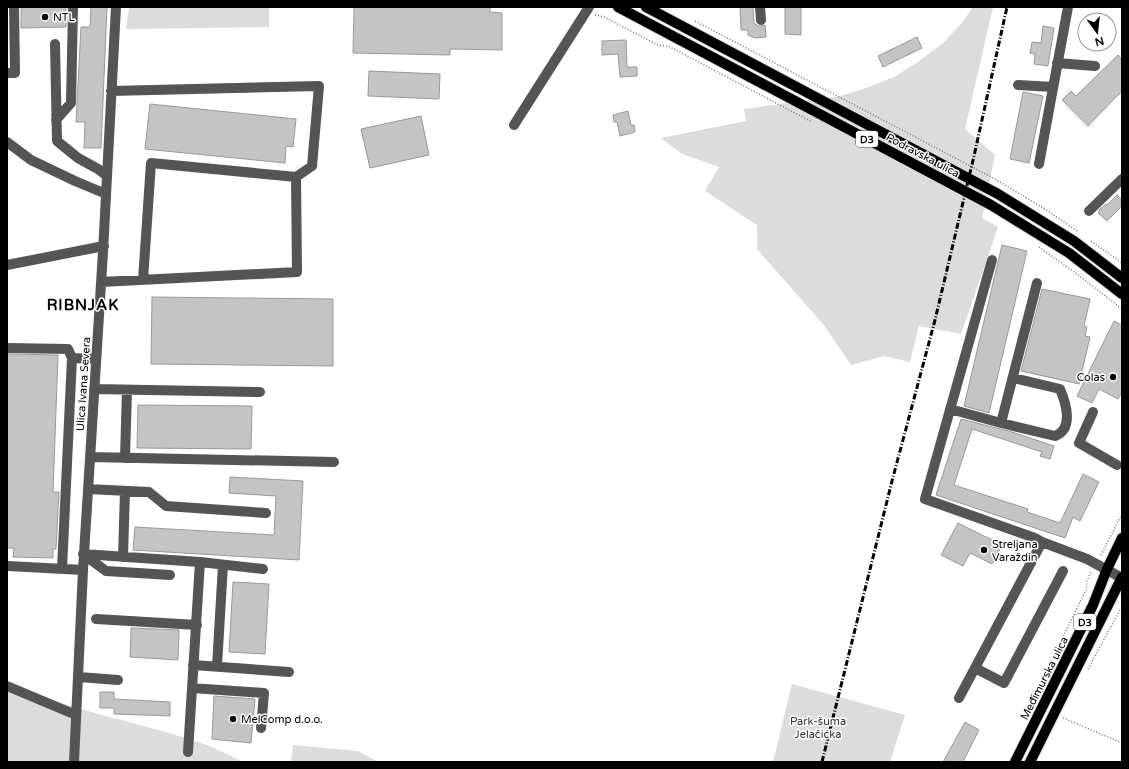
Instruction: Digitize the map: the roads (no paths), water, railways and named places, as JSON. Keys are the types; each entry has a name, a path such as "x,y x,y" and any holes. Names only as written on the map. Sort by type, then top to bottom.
{"main road":[{"name":"Podravska ulica","path":"618,7 991,205 1069,253 1122,294"},
{"name":"Podravska ulica","path":"646,7 998,194 1074,241 1122,278"},
{"name":"Međimurska ulica","path":"1015,762 1093,605 1107,569 1122,538"},
{"name":"D3","path":"1030,762 1122,577"}],"street":[{"path":"7,73 15,73 14,7"},
{"path":"56,120 71,103 73,7"},
{"name":"Ulica Ivana Severa","path":"74,762 83,570 102,282 116,7"},
{"path":"760,7 761,20"},
{"path":"1039,164 1068,7"},
{"path":"514,125 588,9"},
{"path":"55,44 57,141 78,158 98,169 107,176"},
{"path":"1057,63 1095,66"},
{"path":"1018,85 1053,87"},
{"path":"112,91 320,86 312,166 296,177 152,163 144,280"},
{"path":"7,142 31,160 106,194"},
{"path":"102,282 297,272 296,177"},
{"path":"1088,211 1122,179"},
{"path":"7,265 104,246"},
{"path":"992,260 925,499 1087,558 1122,577"},
{"path":"1001,424 1037,283"},
{"path":"7,348 68,349 72,358 62,569"},
{"path":"72,358 96,359"},
{"path":"950,409 1001,424 1055,436 1059,435 1065,430 1067,421 1064,399 1060,389 1013,378"},
{"path":"94,389 260,392"},
{"path":"125,458 127,390"},
{"path":"1093,412 1079,442 1117,465"},
{"path":"90,457 334,462"},
{"path":"88,489 149,492 166,506 266,513"},
{"path":"123,557 125,491"},
{"path":"959,698 1042,542"},
{"path":"84,554 200,562 263,569"},
{"path":"84,554 106,571 170,575"},
{"path":"188,752 200,562"},
{"path":"217,666 223,565"},
{"path":"8,566 83,570"},
{"path":"975,668 1004,683 1063,571"},
{"path":"96,619 197,625"},
{"path":"193,665 289,672"},
{"path":"78,677 118,680"},
{"path":"7,686 76,715"},
{"path":"192,688 264,693 261,728"}],"railway":[{"path":"822,762 892,481 935,320 974,156 1007,7"}],"place":[{"name":"NTL","path":"45,17"},
{"name":"Colas","path":"1113,377"},
{"name":"Streljana Varaždin","path":"984,550"},
{"name":"MelComp d.o.o.","path":"233,719"}],"district":[{"name":"RIBNJAK","path":"83,305"}],"park label":[{"name":"Park-šuma Jelačićka","path":"818,727"}]}
